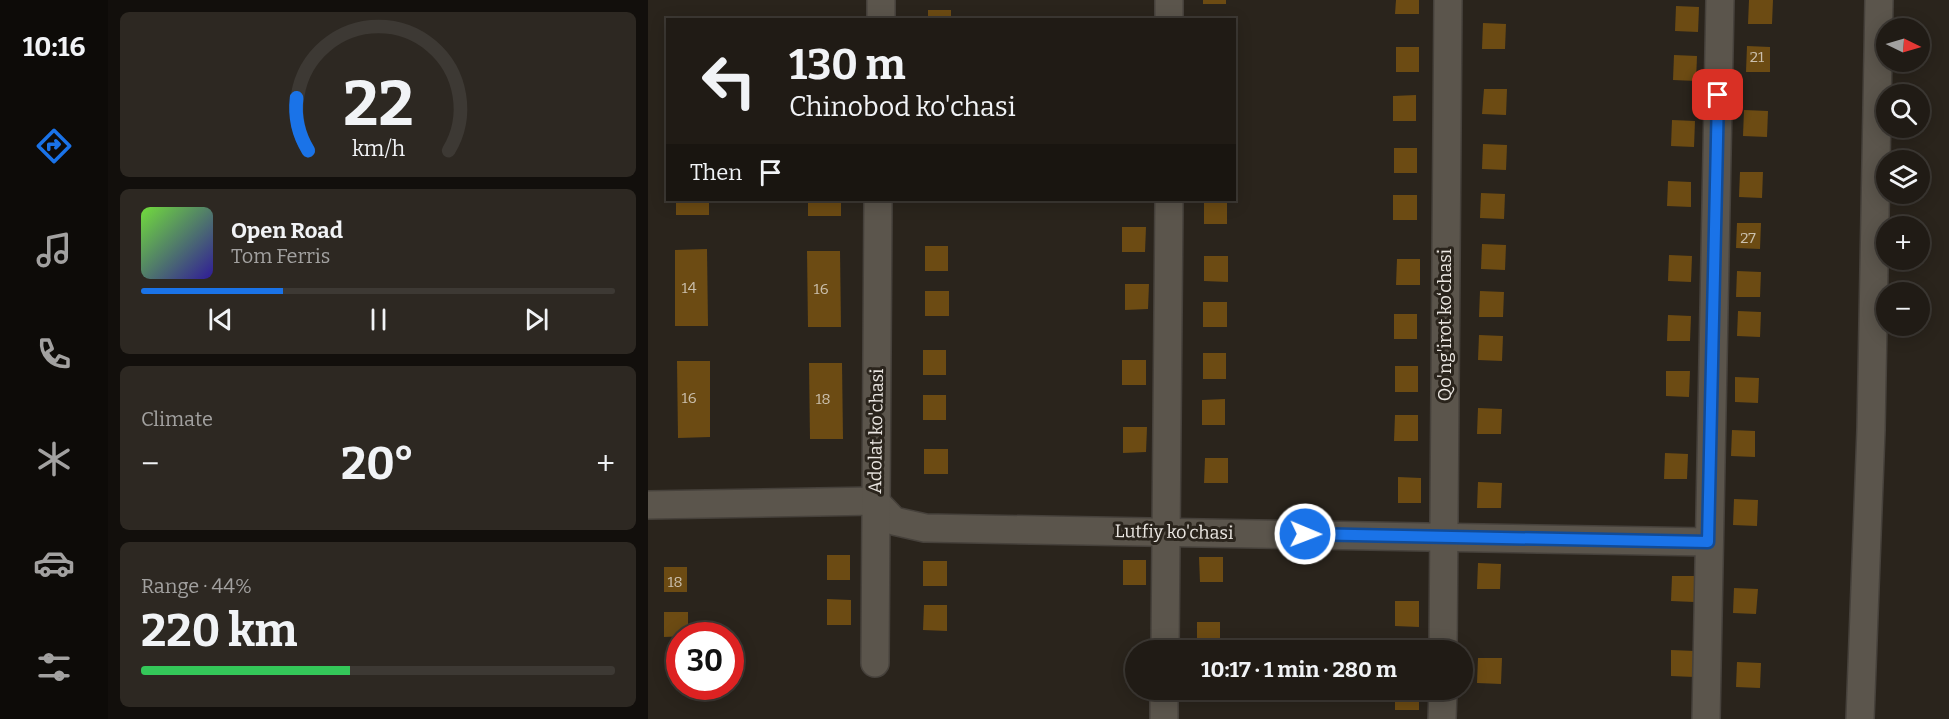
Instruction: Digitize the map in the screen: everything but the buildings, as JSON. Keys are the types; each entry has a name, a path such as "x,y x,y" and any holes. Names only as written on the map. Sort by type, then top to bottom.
{"street":[{"path":"881,0 881,18"},
{"path":"1169,0 1169,18"},
{"name":"Qo'ng'irot ko‘chasi","path":"1443,640 1448,0"},
{"path":"1706,719 1720,0"},
{"path":"1860,719 1871,430 1878,0"},
{"name":"Adolat ko'chasi","path":"875,663 878,201"},
{"path":"1165,640 1169,201"},
{"path":"648,505 875,501"},
{"name":"Lutfiy ko'chasi","path":"875,501 894,521 925,528 1708,542"},
{"path":"1164,700 1164,719"},
{"path":"1442,719 1443,700"}],"route":[{"path":"1305,534 1708,542 1718,95"}]}
